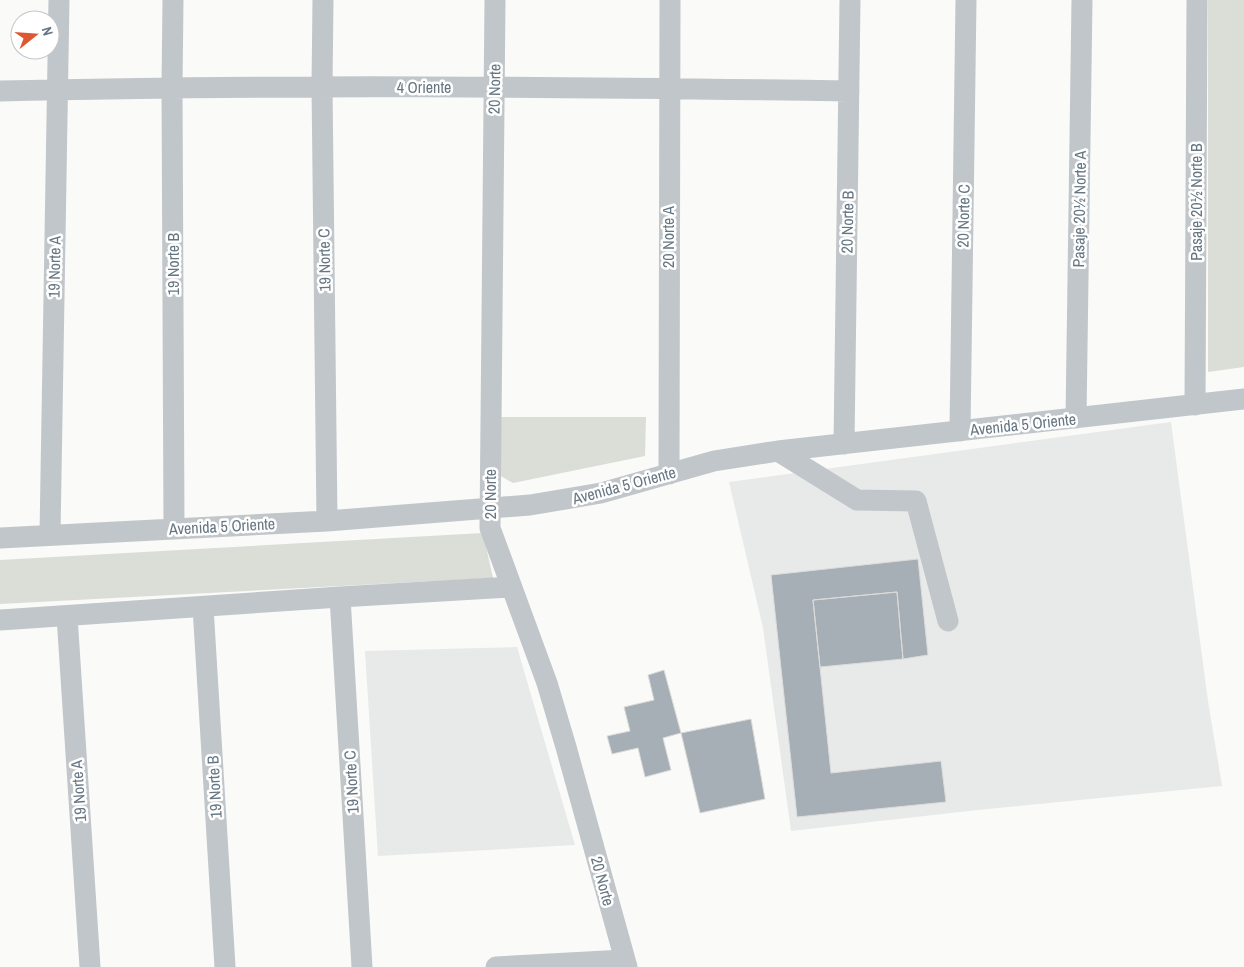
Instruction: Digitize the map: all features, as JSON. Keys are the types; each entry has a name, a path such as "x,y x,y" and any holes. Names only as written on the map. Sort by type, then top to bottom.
{"street":[{"name":"19 Norte A","path":"50,535 58,0"},
{"name":"19 Norte B","path":"173,0 174,528"},
{"name":"19 Norte C","path":"323,0 322,86 327,521"},
{"name":"20 Norte","path":"495,0 490,528 547,683 626,964"},
{"name":"20 Norte A","path":"669,474 670,0"},
{"name":"20 Norte B","path":"844,444 850,0"},
{"name":"20 Norte C","path":"960,431 966,0"},
{"name":"Pasaje 20½ Norte A","path":"1076,418 1082,0"},
{"name":"Pasaje 20½ Norte B","path":"1195,405 1197,0"},
{"name":"4 Oriente","path":"0,91 322,86 849,91"},
{"name":"Avenida 5 Oriente","path":"0,538 327,521 490,509 572,499 601,493 714,462 778,451 1244,399"},
{"path":"778,451 857,500 916,501 948,621"},
{"path":"0,620 511,587"},
{"name":"19 Norte C","path":"340,597 362,967"},
{"name":"19 Norte B","path":"203,607 225,967"},
{"name":"19 Norte A","path":"67,616 90,967"},
{"path":"496,967 626,964"}],"shaded area":[{"path":"1208,0 1244,0 1244,367 1208,372"},
{"path":"500,417 646,417 645,456 513,483 497,474"},
{"path":"1171,422 1208,701 1222,786 791,831 763,628 729,482"},
{"path":"483,533 493,578 0,604 0,560"},
{"path":"517,647 575,845 378,856 365,651"}],"building":[{"path":"918,559 928,655 903,659 897,592 813,600 831,773 941,761 946,802 797,817 771,575"},
{"path":"897,592 903,659 820,667 813,600"},
{"path":"664,670 681,733 663,738 671,770 645,777 638,748 612,754 607,736 630,731 624,707 654,700 648,675"},
{"path":"751,719 765,799 700,813 681,733"}]}
